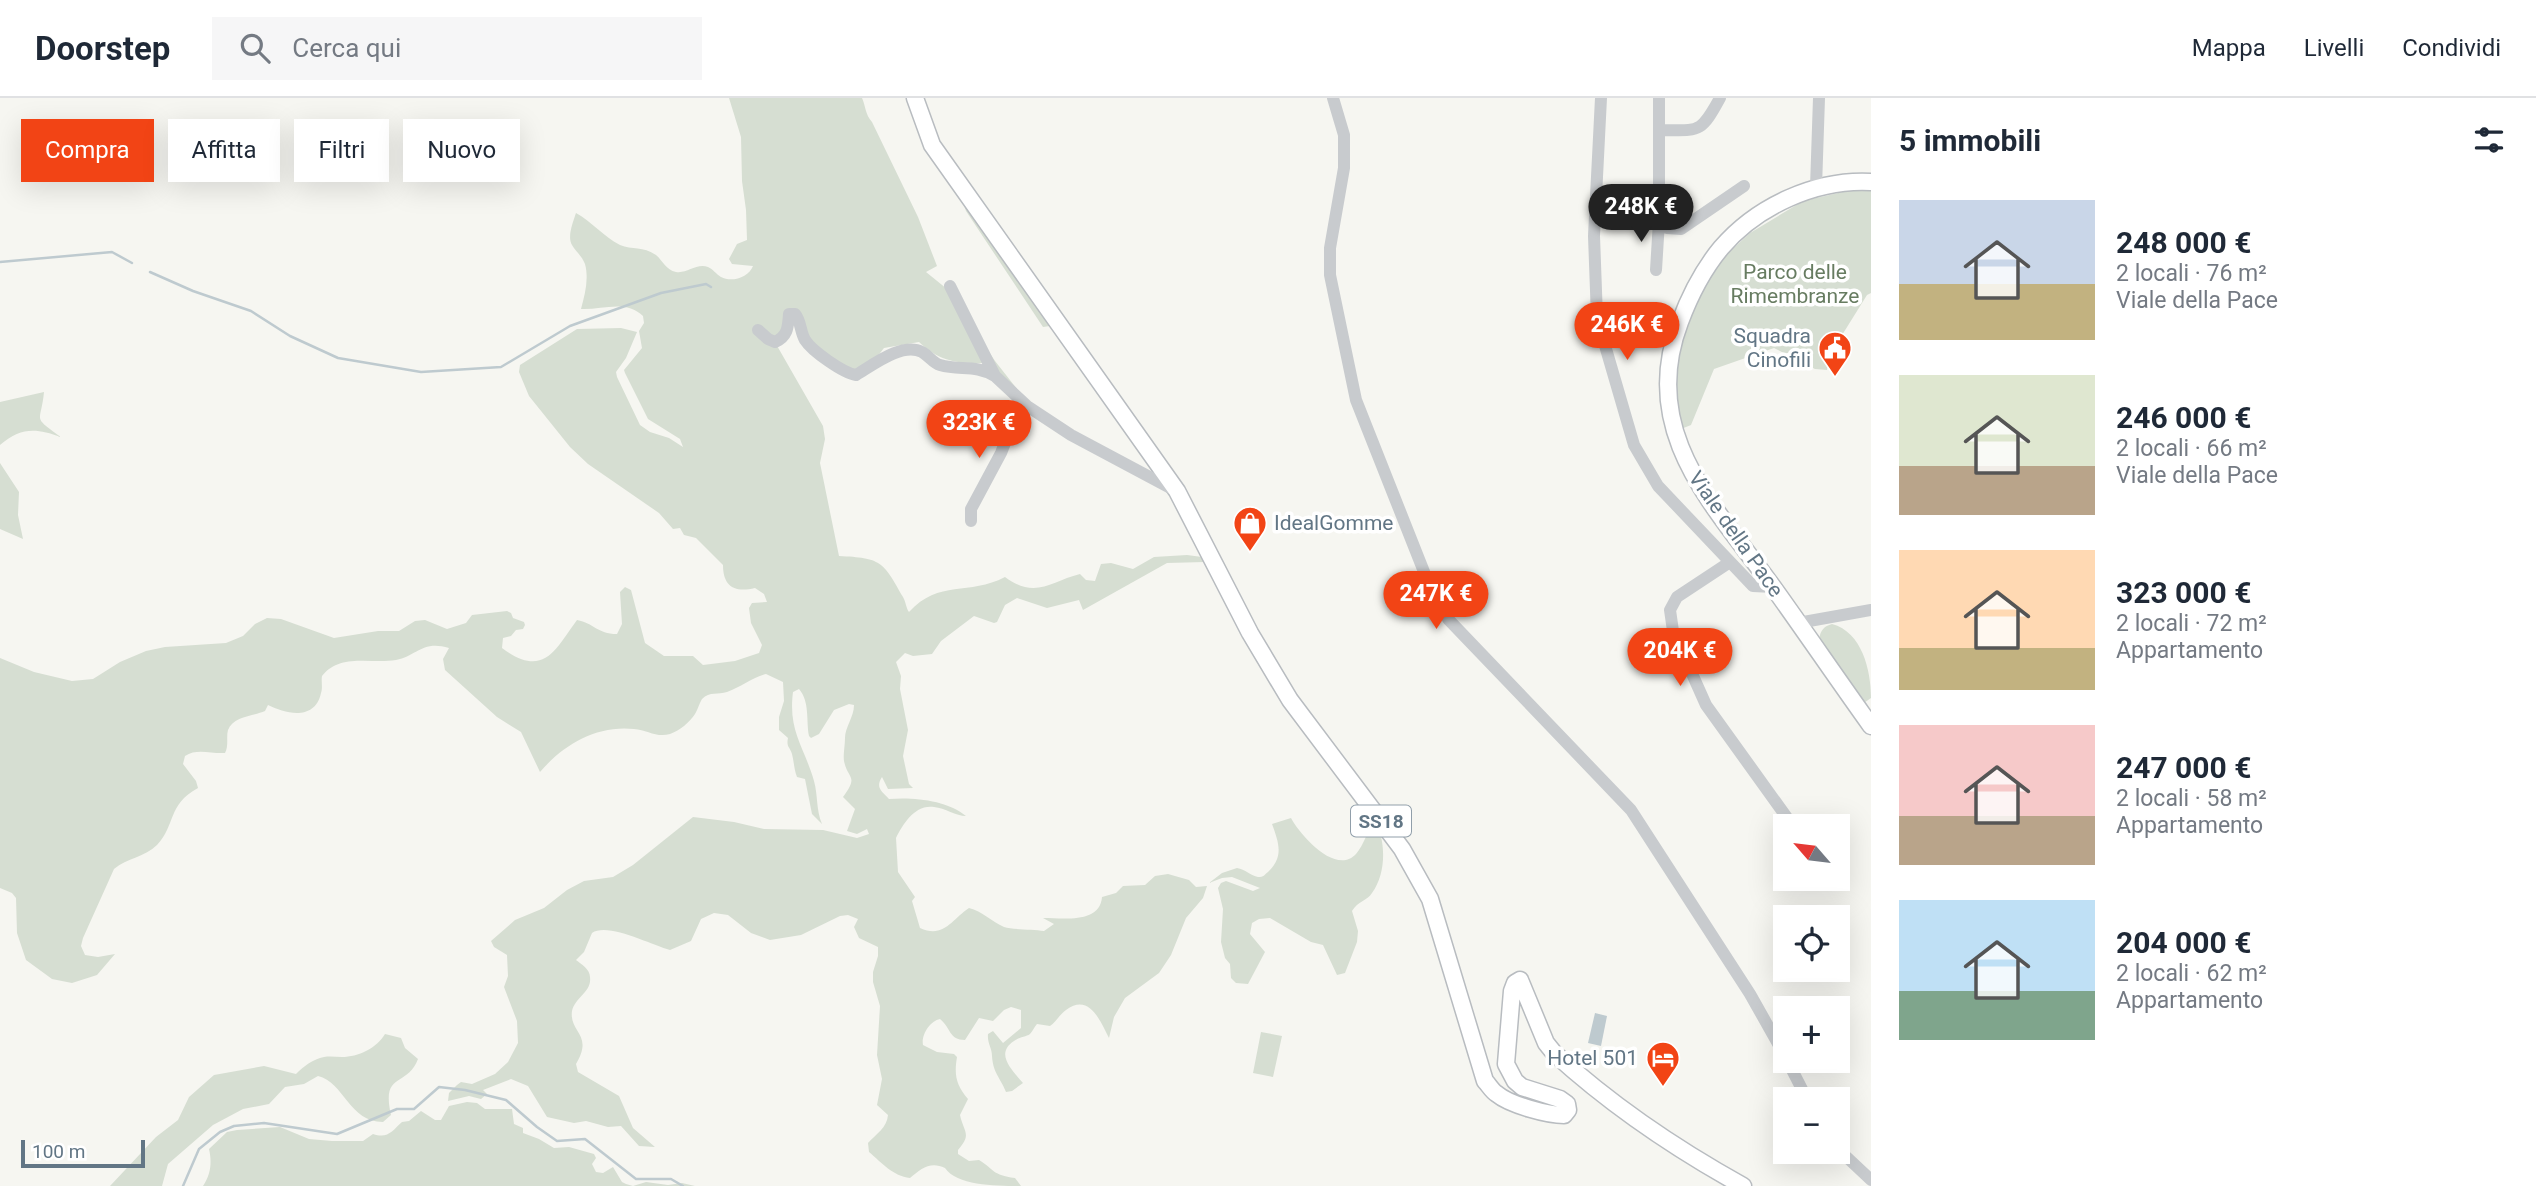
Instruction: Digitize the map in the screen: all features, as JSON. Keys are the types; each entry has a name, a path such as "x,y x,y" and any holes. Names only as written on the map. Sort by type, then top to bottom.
{"main road":[{"name":"SS18","path":"915,98 932,145 1177,491 1250,633 1290,700 1402,849 1430,899 1485,1081 1506,1100 1551,1114 1567,1113 1568,1106 1564,1101 1526,1089 1519,1084 1506,1064 1513,991 1515,983 1520,980 1546,1043 1554,1053 1639,1120 1708,1167 1744,1186"},
{"name":"Viale della Pace","path":"1871,182 1858,181 1815,187 1785,200 1732,236 1708,264 1689,296 1674,336 1668,373 1668,400 1673,430 1704,495 1871,726"}],"street":[{"path":"1333,98 1343,135 1344,168 1329,248 1332,286 1356,400 1432,592 1448,619 1631,810 1744,983 1773,1035"},
{"path":"1601,98 1594,236 1597,318 1634,445 1658,486 1753,586 1773,587"},
{"path":"1656,270 1659,221 1659,98"},
{"path":"1659,130 1697,130 1707,123 1720,98"},
{"path":"1815,187 1819,98"},
{"path":"1659,221 1667,228 1681,229 1744,187"},
{"path":"950,286 995,376 1024,403 1071,435 1177,491"},
{"path":"758,330 768,339 778,341 787,332 789,314 795,314 799,319 804,340 849,374 856,375 910,349 925,354 939,365 973,367 995,376"},
{"path":"971,521 971,509 1024,403"},
{"path":"1730,562 1677,597 1670,610 1673,631 1706,705 1784,814"},
{"path":"1798,623 1871,610"},
{"path":"1850,1160 1871,1180"}],"green space":[{"path":"729,98 862,98 868,116 918,217 937,266 926,272 947,289 995,361 1024,398 985,363 949,360 919,342 884,348 877,357 853,371 813,345 797,316 776,344 823,426 825,439 820,463 839,556 864,558 879,564 896,585 909,612 932,595 992,583 1005,577 1016,584 1035,588 1080,574 1086,580 1095,581 1101,564 1111,563 1133,569 1154,557 1187,555 1202,557 1205,562 1167,563 1083,610 1079,600 1047,608 1017,598 1005,605 997,622 974,616 941,641 932,654 913,656 905,653 896,662 901,676 900,689 908,730 903,756 909,784 913,788 888,789 882,777 880,789 889,799 929,801 949,806 966,816 927,807 915,812 906,821 896,838 898,872 915,897 912,901 920,928 928,931 942,929 969,908 1004,927 1044,931 1054,924 1043,918 1088,916 1100,906 1102,897 1116,893 1123,886 1145,885 1155,876 1168,874 1189,880 1196,887 1207,886 1203,898 1186,918 1171,955 1159,973 1125,998 1114,1017 1109,1038 1098,1018 1088,1007 1074,1005 1050,1026 1037,1024 1030,1034 1008,1046 1005,1057 1007,1062 1023,1083 1012,1091 1006,1092 995,1071 988,1034 993,1031 1003,1043 1021,1028 1021,1010 1011,1007 993,1021 979,1018 965,1040 953,1036 940,1019 927,1029 923,1045 957,1057 957,1080 968,1099 960,1115 966,1137 958,1154 969,1161 979,1160 998,1174 1015,1178 1021,1186 968,1182 935,1165 922,1169 910,1178 904,1177 869,1152 868,1143 883,1127 888,1115 877,1105 882,1079 877,1055 880,1006 873,972 878,947 859,938 854,927 858,919 848,915 840,916 801,935 770,940 751,933 728,915 714,913 701,919 691,941 670,950 619,932 599,930 592,933 584,952 576,960 590,974 588,987 572,1011 583,1046 576,1064 578,1072 619,1096 633,1128 655,1147 639,1146 621,1126 608,1127 586,1121 574,1123 547,1117 528,1086 511,1079 483,1090 487,1094 481,1099 469,1096 448,1101 449,1093 461,1082 472,1084 495,1074 508,1062 518,1043 517,1021 504,987 508,976 507,955 494,947 491,941 515,920 544,908 584,881 613,877 633,865 693,817 764,829 823,830 857,838 869,834 867,829 857,834 847,831 855,809 843,797 851,781 844,756 845,734 854,705 849,704 834,710 819,734 811,738 805,700 799,689 793,692 795,729 814,781 822,824 812,814 805,779 797,777 788,738 779,730 779,717 784,701 783,682 766,674 727,692 705,697 690,720 673,733 661,735 639,730 607,730 570,745 540,772 521,732 497,717 445,670 443,659 449,648 432,646 396,660 338,664 322,676 321,693 313,708 291,713 268,705 265,711 239,719 231,725 227,733 225,753 199,752 185,756 183,764 198,788 181,801 157,845 114,869 83,938 81,946 85,955 98,957 115,954 97,975 72,983 52,979 26,960 17,933 16,898 12,893 0,888 0,658 34,672 72,681 93,679 120,662 146,651 226,643 243,636 255,624 267,618 281,619 334,638 378,631 399,631 415,621 425,620 447,629 466,623 472,615 507,611 525,625 523,629 503,638 502,648 516,657 538,661 555,650 577,620 617,634 622,624 620,592 625,587 631,590 645,643 664,656 693,656 703,665 735,661 759,653 762,645 751,623 749,608 752,603 767,602 764,594 755,588 741,589 731,586 725,578 723,565 696,538 684,535 680,528 673,529 659,513 588,464 570,447 529,396 519,372 520,365 577,329 621,328 637,332 626,358 616,372 617,377 640,425 683,447 680,439 648,419 624,370 642,348 639,331 644,323 643,316 629,308 614,306 581,309 587,275 584,261 572,245 570,234 576,213 620,245 647,250 656,255 673,271 680,272 704,266 725,279 740,278 748,273 753,266 732,264 729,259 737,244 747,240 741,137"},
{"path":"929,146 1050,326 1043,327 945,178"},
{"name":"Parco delle Rimembranze","path":"1856,189 1871,189 1871,293 1867,295 1829,356 1827,370 1815,369 1774,348 1714,369 1691,425 1681,429 1673,388 1681,336 1699,296 1724,257 1750,233 1803,201"},
{"path":"44,392 40,418 61,437 29,431 15,435 0,445 0,402"},
{"path":"0,463 19,492 18,515 23,539 0,529"},
{"path":"1832,624 1851,635 1867,664 1871,698 1861,705 1819,646 1820,635"},
{"path":"1291,818 1319,851 1339,860 1356,854 1374,819 1383,846 1377,885 1370,896 1352,911 1358,931 1357,942 1345,973 1337,975 1323,945 1311,942 1270,918 1259,919 1252,923 1250,934 1265,952 1248,984 1236,983 1231,978 1230,964 1225,958 1221,942 1223,909 1218,888 1226,881 1253,891 1260,888 1232,877 1209,883 1222,873 1237,868 1255,876 1264,876 1276,861 1279,849 1272,824"},
{"path":"1261,1032 1282,1036 1273,1077 1253,1073"},
{"path":"385,1034 401,1038 405,1048 418,1059 408,1074 392,1086 389,1092 391,1115 383,1122 362,1116 334,1086 318,1076 304,1084 285,1087 269,1104 243,1109 213,1125 168,1164 162,1186 110,1186 156,1137 178,1120 189,1097 214,1075 264,1066 296,1074 320,1058 348,1057 366,1051 377,1044"},
{"path":"477,1103 485,1109 512,1109 514,1124 523,1128 523,1133 554,1148 569,1147 594,1154 596,1158 592,1164 596,1172 603,1173 613,1167 622,1182 633,1186 203,1186 210,1168 209,1149 227,1132 280,1127 309,1139 363,1141 373,1134 382,1136 389,1133 421,1111 435,1120 441,1120 449,1106"},
{"path":"646,1182 695,1186 633,1186"}],"shaded area":[{"path":"1595,1013 1607,1016 1601,1046 1588,1043"}],"waterway":[{"path":"0,262 112,252 132,263"},
{"path":"150,272 193,291 251,311 290,336 338,358 421,372 501,367 570,326 661,293 706,284 711,287"},
{"path":"183,1186 199,1149 220,1132 234,1126 264,1123 337,1134 397,1109 414,1109 439,1087 506,1100 557,1141 585,1139 636,1179 671,1179 683,1186"}],"place":[{"name":"Squadra Cinofili","path":"1835,378"},
{"name":"IdealGomme","path":"1250,553"},
{"name":"Hotel 501","path":"1663,1088"}]}
